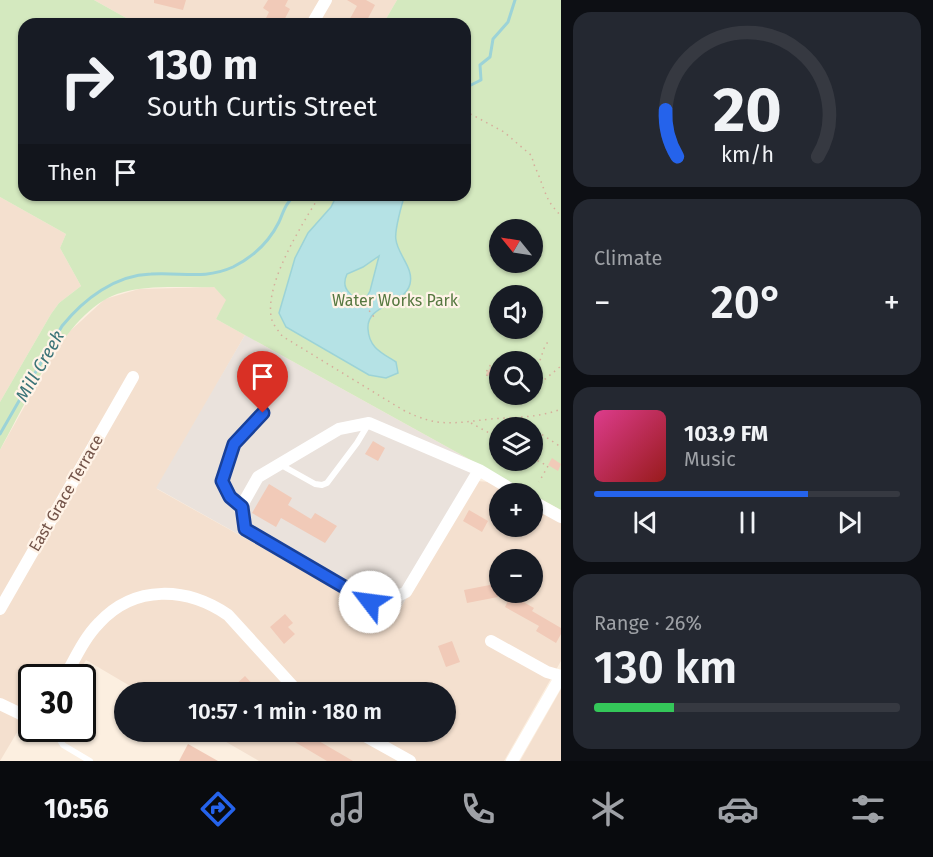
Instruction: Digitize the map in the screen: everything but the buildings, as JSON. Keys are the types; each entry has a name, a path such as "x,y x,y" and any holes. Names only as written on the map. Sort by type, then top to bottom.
{"street":[{"path":"316,18 326,0"},
{"name":"East Grace Terrace","path":"0,609 133,377"},
{"path":"479,470 406,592 388,601 370,602 245,529 242,507 258,477 339,429 369,423 479,470 501,483"},
{"path":"543,507 561,517"},
{"path":"72,664 89,635 100,621 114,610 125,603 147,596 163,593 181,594 214,605 228,615 289,682"},
{"path":"491,640 547,672 561,676 512,761"},
{"path":"0,704 18,713"},
{"path":"376,742 410,761"}],"lane":[{"path":"242,507 230,497 222,481 234,444 263,413"},
{"path":"280,465 315,484 327,483 357,444 369,423"},
{"path":"61,742 90,761"}],"path":[{"path":"471,114 504,132 532,156 546,200 561,216"},
{"path":"319,201 302,225 278,275 272,295 271,316 276,329 289,342 422,419 452,424 489,421"},
{"path":"362,301 374,316"},
{"path":"543,351 548,342"},
{"path":"543,380 561,366"},
{"path":"521,417 549,414 561,409"},
{"path":"470,423 489,433"},
{"path":"543,435 561,447"},
{"path":"538,482 548,466 543,464"}],"shaded area":[{"path":"94,0 397,0 386,18 126,18"},
{"path":"0,197 66,234 60,248 81,286 59,303 51,314 0,402"},
{"path":"214,287 227,300 216,319 245,335 157,489 393,621 473,484 478,481 490,483 489,537 543,537 543,513 561,523 561,661 504,761 259,761 226,742 456,742 456,682 123,682 86,660 84,664 18,664 18,731 0,761 0,450 54,354 69,332 105,299 139,289"},
{"path":"245,335 476,463 473,484 393,621 156,488"},
{"path":"561,689 561,761 520,761"}],"green space":[{"name":"Water Works Park","path":"0,0 94,0 126,18 18,18 18,201 471,201 471,18 386,18 397,0 561,0 561,510 543,500 543,483 512,483 491,471 543,471 543,417 489,417 489,470 216,319 226,300 214,287 140,289 117,294 98,304 64,339 35,385 0,450 0,402 51,314 59,303 81,286 60,248 66,234 0,197"}],"water":[{"path":"334,201 403,201 396,236 397,246 410,272 410,284 401,297 373,315 368,329 374,345 381,353 396,362 398,373 386,378 369,375 286,327 279,313 295,258 308,233","holes":["379,256 370,291 364,302 357,301 346,289 345,279 347,274"]}],"waterway":[{"name":"Mill Creek","path":"471,85 481,80 480,65 490,57 493,39 508,22 515,0"},
{"name":"Mill Creek","path":"0,434 62,326 90,298 113,284 138,275 202,274 233,267 254,254 265,242 275,229 290,201"}],"route":[{"path":"263,413 234,444 222,481 230,497 242,507 245,529 370,602"}]}
